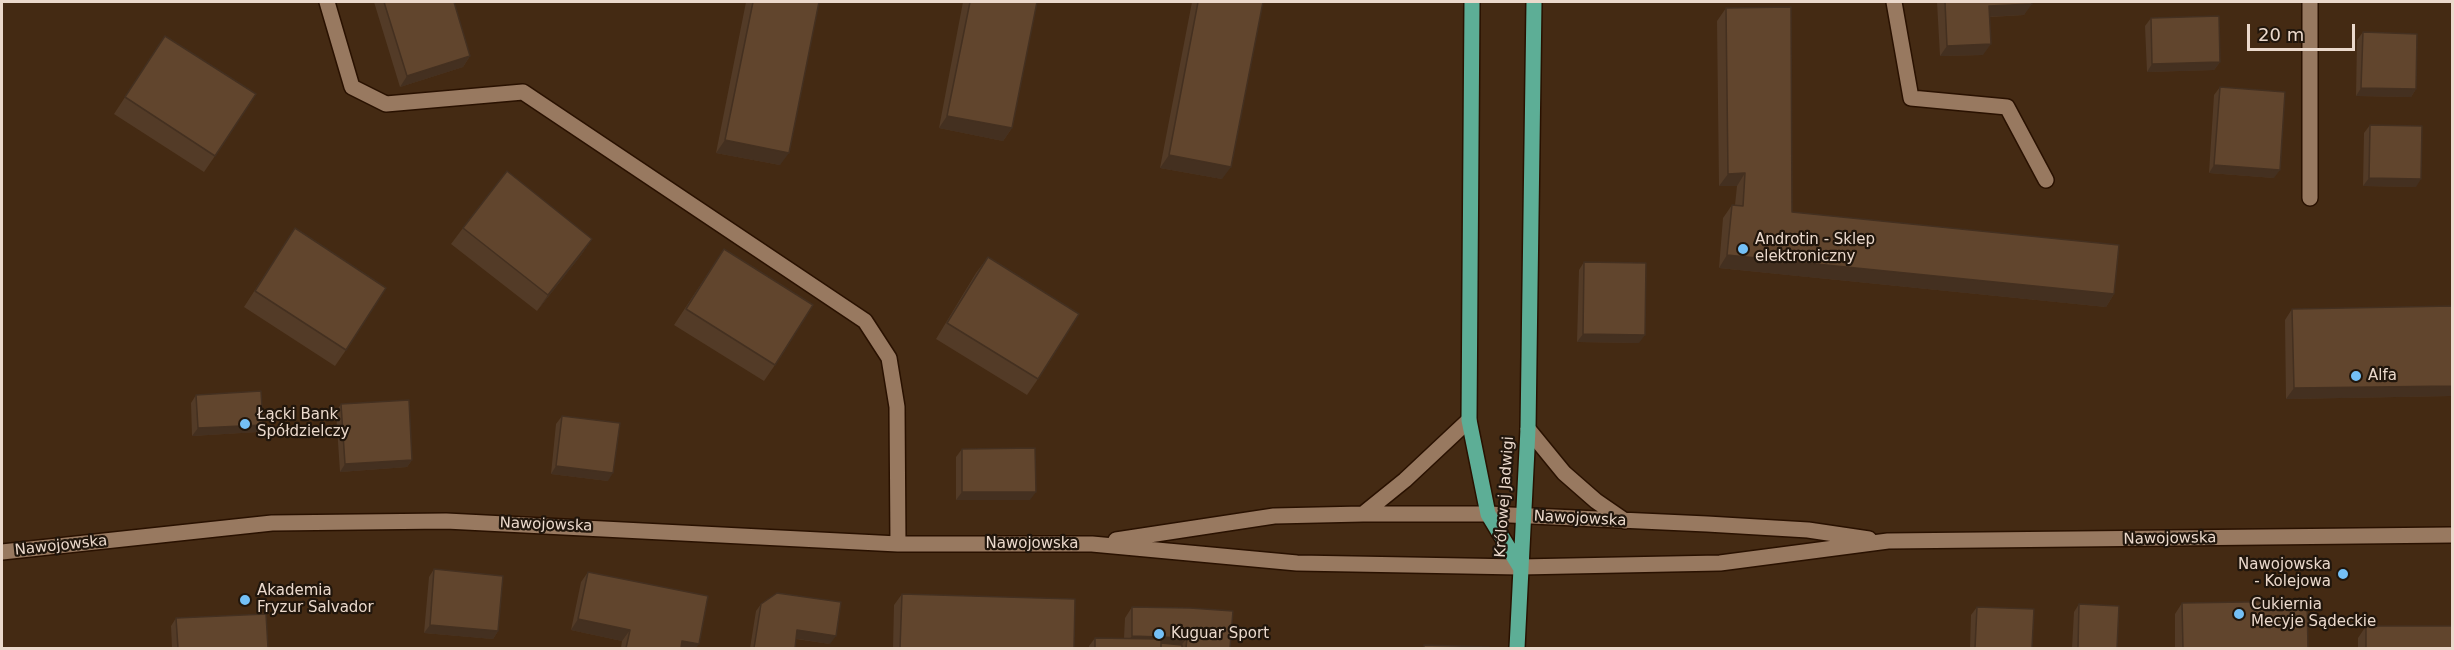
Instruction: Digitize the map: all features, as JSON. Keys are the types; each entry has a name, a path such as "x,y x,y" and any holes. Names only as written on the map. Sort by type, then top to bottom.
{"main road":[{"name":"Królowej Jadwigi","path":"1472,2 1469,420 1488,514 1520,567"},
{"name":"Królowej Jadwigi","path":"1520,567 1525,516 1528,429 1534,2"},
{"path":"1517,648 1520,567"}],"street":[{"path":"327,2 352,87 386,104 523,92 865,321 889,358 897,407 898,544"},
{"path":"1894,2 1911,98 2007,107 2046,180"},
{"path":"2310,2 2310,198"},
{"path":"1363,514 1405,480 1469,420"},
{"path":"1528,429 1564,473 1596,501 1624,521"},
{"name":"Nawojowska","path":"1092,544 1274,516 1363,514 1488,514 1808,530 1888,542"},
{"name":"Nawojowska","path":"2,552 272,524 446,521 898,544 1092,544 1297,563 1520,567 1720,563 1888,542 2452,535"}],"building":[{"path":"384,2 454,2 470,56 407,76"},
{"path":"753,2 819,2 789,153 725,140"},
{"path":"970,2 1037,2 1012,128 947,116"},
{"path":"1198,2 1263,2 1231,167 1169,155"},
{"path":"1945,2 2031,2 2032,4 1989,6 1991,44 1947,46"},
{"path":"1791,7 1792,212 2119,245 2114,294 1727,255 1732,205 1743,206 1745,173 1728,174 1726,8"},
{"path":"2219,16 2220,62 2152,64 2151,18"},
{"path":"2363,32 2417,34 2416,89 2361,88"},
{"path":"165,36 256,94 215,156 125,97"},
{"path":"2220,87 2285,92 2280,170 2214,165"},
{"path":"2370,125 2422,126 2421,179 2369,178"},
{"path":"507,171 592,239 548,295 463,228"},
{"path":"295,228 386,288 346,350 255,291"},
{"path":"724,249 813,305 775,365 686,309"},
{"path":"988,257 1079,314 1038,379 947,323"},
{"path":"1584,262 1646,263 1645,335 1583,334"},
{"path":"2452,306 2452,386 2294,388 2292,309"},
{"path":"261,391 263,425 198,428 196,395"},
{"path":"409,400 412,460 345,464 341,404"},
{"path":"562,416 620,423 613,473 556,466"},
{"path":"1035,448 1036,492 962,492 962,449"},
{"path":"434,569 503,576 498,631 430,625"},
{"path":"588,572 708,596 699,644 682,641 681,648 626,648 630,630 578,619"},
{"path":"777,593 841,602 836,636 797,630 795,648 754,648 761,604"},
{"path":"902,594 1075,599 1074,648 900,648"},
{"path":"2307,601 2308,648 2183,648 2182,603"},
{"path":"2079,604 2119,606 2117,648 2078,648"},
{"path":"1132,607 1233,611 1230,648 1186,648 1187,638 1132,636"},
{"path":"1977,607 2034,609 2032,648 1975,648"},
{"path":"266,614 268,648 178,648 176,618"},
{"path":"2366,626 2452,626 2452,648 2366,648"},
{"path":"1095,638 1161,639 1161,648 1095,648"},
{"path":"1161,643 1182,645 1182,648 1161,648"},
{"path":"1424,645 1489,647 1489,648 1424,648"}],"place":[{"name":"Androtin - Sklep elektroniczny","path":"1743,249"},
{"name":"Alfa","path":"2356,376"},
{"name":"Łącki Bank Spółdzielczy","path":"245,424"},
{"name":"Nawojowska - Kolejowa","path":"2343,574"},
{"name":"Akademia Fryzur Salvador","path":"245,600"},
{"name":"Cukiernia Mecyje Sądeckie","path":"2239,614"},
{"name":"Kuguar Sport","path":"1159,634"}]}
